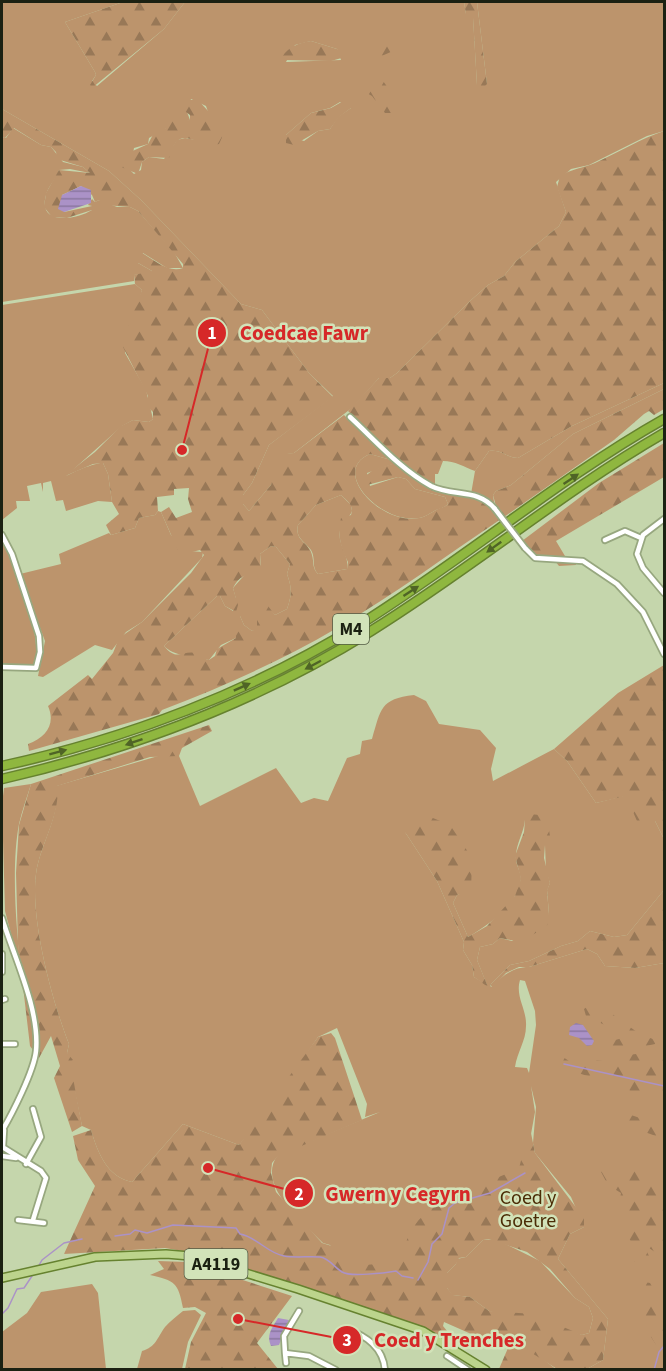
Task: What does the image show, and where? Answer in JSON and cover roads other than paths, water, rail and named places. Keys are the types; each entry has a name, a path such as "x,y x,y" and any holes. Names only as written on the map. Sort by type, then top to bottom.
{"highway":[{"name":"M4","path":"2,766 72,749 156,722 252,682 313,652 420,585 575,475 664,419"},
{"name":"M4","path":"2,779 79,760 177,727 301,671 402,611 570,493 664,433"}],"main road":[{"name":"A4119","path":"2,1278 11,1274 103,1256 166,1254 190,1256 298,1288 423,1331 486,1370"},
{"name":"A4119","path":"2,1272 11,1274"}],"street":[{"path":"350,417 375,442 431,485 480,496 495,508 535,558 568,559 587,563 626,591 647,619 664,654"},
{"path":"664,519 641,538 637,550 639,562 664,593"},
{"path":"604,540 625,531 641,538"},
{"path":"2,536 12,554 36,626 40,646 36,668 2,667"},
{"path":"2,918 35,1021 36,1052 27,1081 3,1129 2,1157 18,1158"},
{"path":"2,954 2,972"},
{"path":"2,1044 15,1044"},
{"path":"26,1164 41,1137 33,1109"},
{"path":"3,1146 26,1164 41,1171 46,1178 33,1220"},
{"path":"18,1220 44,1222"},
{"path":"286,1363 284,1336 299,1311"},
{"path":"288,1314 295,1318"},
{"path":"347,1329 355,1335 370,1340 377,1349 385,1370"},
{"path":"285,1353 309,1356 336,1370"},
{"path":"447,1356 468,1370"}],"waterway":[{"path":"564,1064 664,1086"},
{"path":"418,1280 428,1262 432,1244 442,1234 449,1208 455,1203 490,1193 525,1173"},
{"path":"115,1236 130,1234 135,1230 147,1233 173,1225 236,1228 240,1234 252,1238 267,1249 288,1257 323,1258 346,1273 368,1274 396,1271 402,1276 413,1278"},
{"path":"38,1267 42,1260 64,1243 82,1239"},
{"path":"2,1314 8,1308 17,1289 24,1288 34,1273"},
{"path":"654,1370 659,1352 664,1346"}],"place":[{"name":"Coedcae Fawr","path":"182,450"},
{"name":"Gwern y Cegyrn","path":"208,1168"},
{"name":"Coed y Trenches","path":"238,1319"}],"park label":[{"name":"Coed y Goetre","path":"528,1210"}]}
